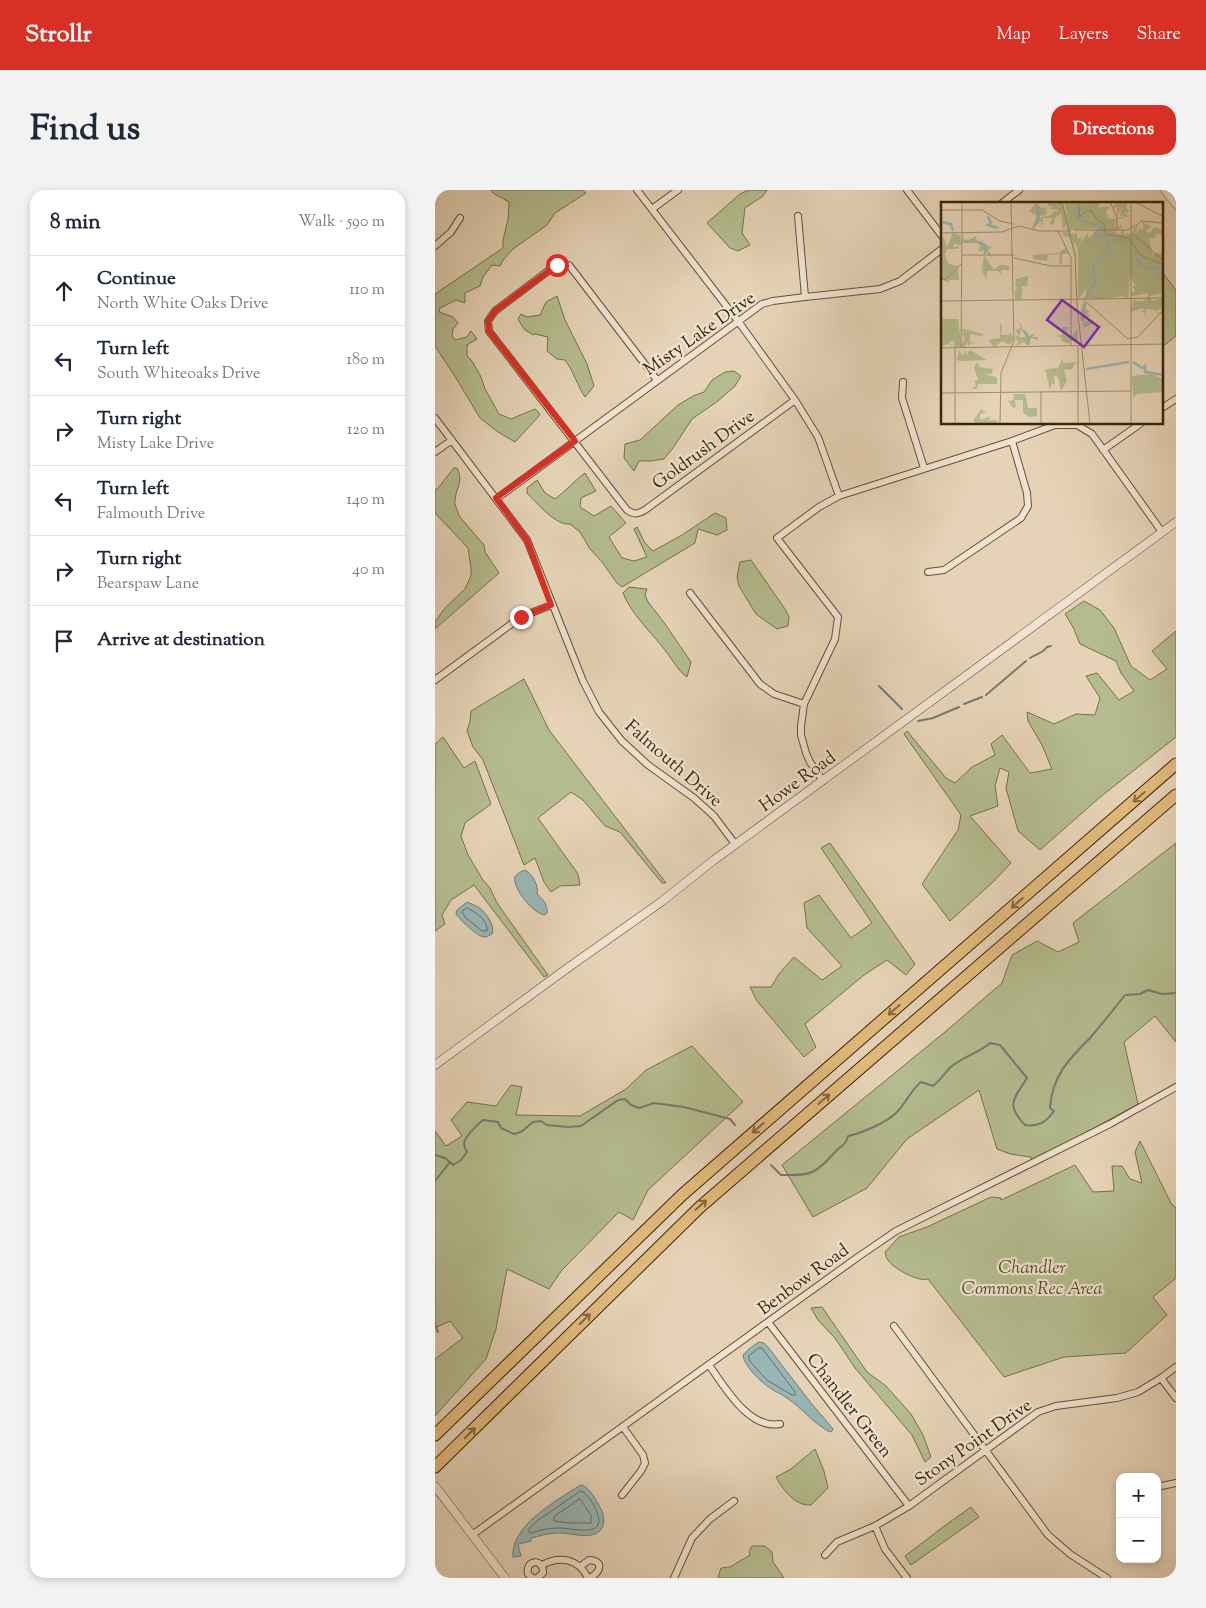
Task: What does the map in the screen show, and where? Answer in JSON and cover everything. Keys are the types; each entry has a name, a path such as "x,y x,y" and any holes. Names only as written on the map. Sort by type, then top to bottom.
{"highway":[{"path":"435,1435 682,1195 1176,764"},
{"path":"435,1468 700,1207 1176,795"}],"street":[{"path":"637,190 738,321 795,400 819,437 839,496"},
{"path":"653,210 678,190"},
{"path":"907,190 941,235"},
{"path":"1004,202 1019,190"},
{"path":"1165,190 1176,204"},
{"path":"798,216 805,296"},
{"path":"435,246 451,232 460,218"},
{"name":"Misty Lake Drive","path":"496,498 762,304 805,296 880,289 900,281 941,250"},
{"path":"575,441 489,331 488,321 495,311 548,271 557,265 569,265 657,380"},
{"path":"903,382 901,398 923,468"},
{"path":"1163,407 1176,398"},
{"name":"Goldrush Drive","path":"575,441 627,510 636,514 645,510 795,400"},
{"name":"Falmouth Drive","path":"435,418 527,540 551,605 583,681 599,712 622,741 648,765 694,798 714,816 735,844"},
{"path":"823,781 810,762 803,744 801,726 803,704 835,639 838,617 777,538 819,507 839,496 1055,425 1077,425 1092,434 1162,532"},
{"path":"1103,450 1139,425"},
{"path":"435,452 452,440"},
{"path":"928,572 944,570 1021,518 1028,506 1027,493 1012,440"},
{"name":"Howe Road","path":"435,1066 661,902 735,844 1176,522"},
{"path":"690,594 760,684 774,694 803,704"},
{"path":"435,680 521,617 551,605"},
{"name":"Benbow Road","path":"472,1535 896,1231 1110,1124 1176,1087"},
{"name":"Chandler Green","path":"768,1322 909,1506"},
{"path":"894,1326 1048,1534 1070,1554 1106,1578"},
{"path":"709,1365 743,1409 769,1424 780,1424"},
{"name":"Stony Point Drive","path":"825,1555 837,1542 875,1526 909,1506 1038,1412 1057,1406 1117,1398 1138,1392 1176,1367"},
{"path":"1161,1378 1176,1398"},
{"path":"622,1495 644,1467 645,1463 643,1455 623,1427"},
{"path":"1161,1486 1176,1484"},
{"path":"437,1489 505,1578"},
{"path":"674,1578 692,1538 710,1519 734,1501"},
{"path":"875,1526 885,1549 907,1578"},
{"path":"542,1566 550,1560 572,1562 581,1566 589,1578 599,1571 598,1563 594,1560 589,1560 581,1566"},
{"path":"533,1578 528,1574 528,1566 535,1562 542,1566"},
{"path":"537,1578 543,1573 542,1566"}],"green space":[{"path":"491,190 582,190 586,193 555,213 547,225 513,249 500,266 492,265 483,277 480,286 465,293 465,303 456,300 440,308 439,312 453,317 458,323 453,329 452,336 455,340 467,337 471,331 477,339 467,345 467,356 481,377 485,389 499,414 511,419 535,409 540,414 515,442 480,418 435,346 435,294 503,248 509,202"},
{"path":"749,190 767,190 763,196 745,208 742,233 750,245 738,251 730,248 707,223 740,194"},
{"path":"1163,273 1176,290 1176,336 1163,346"},
{"path":"557,296 565,320 587,364 594,386 585,397 565,360 557,359 547,351 548,337 533,335 524,329 518,319 521,314 527,317 540,315 546,302"},
{"path":"734,371 741,376 735,386 718,401 692,419 664,459 639,461 634,471 624,458 625,444 640,440 678,405 704,392 712,380 725,372"},
{"path":"454,468 457,468 460,477 455,502 459,516 484,545 485,552 499,573 435,629 435,622 445,608 465,589 471,576 468,548 435,513 435,490"},
{"path":"585,473 596,491 581,498 580,507 594,516 611,506 626,523 609,537 622,558 634,561 647,557 634,529 637,527 645,543 653,551 682,535 715,513 726,518 727,530 717,535 698,529 695,543 622,587 590,549 580,532 570,524 565,524 553,518 527,493 527,488 537,480 545,493 555,499"},
{"path":"751,560 785,609 789,617 788,626 777,629 756,614 739,586 737,577 740,562"},
{"path":"629,587 647,589 645,595 648,602 691,662 687,677 631,608 623,593"},
{"path":"1084,601 1100,610 1114,628 1131,666 1150,680 1167,669 1152,651 1176,631 1176,737 1099,798 1040,850 1018,831 1006,788 1009,772 1000,768 995,786 998,806 970,816 1011,863 950,921 922,884 958,830 961,815 904,734 907,731 946,778 955,783 972,767 995,755 991,744 1002,735 1030,773 1052,769 1042,745 1028,721 1027,712 1054,724 1076,714 1095,715 1100,698 1086,676 1097,673 1119,700 1134,691 1121,673 1116,661 1080,644 1065,614"},
{"path":"524,679 549,730 666,883 662,883 620,832 605,826 583,800 571,792 538,818 578,874 580,885 560,886 551,892 544,882 535,858 524,865 483,760 473,747 467,731 471,711"},
{"path":"443,737 464,768 475,761 491,804 465,823 461,836 468,855 490,888 497,903 548,975 544,977 474,885 451,900 442,915 445,924 435,931 435,744"},
{"path":"830,843 915,964 906,975 887,960 864,975 805,1024 816,1047 804,1057 757,1001 750,987 771,987 779,974 794,957 822,980 842,966 807,928 804,903 819,895 851,938 872,923 821,848"},
{"path":"1176,843 1176,1042 1155,1016 1124,1042 1138,1104 1031,1162 1031,1157 1010,1154 997,1149 979,1090 907,1139 867,1188 813,1217 782,1165 1002,983 1012,955 1037,941 1058,952 1079,942 1073,923"},
{"path":"692,1046 743,1102 648,1190 633,1220 619,1212 562,1270 549,1289 507,1269 496,1329 486,1359 435,1416 435,1359 463,1338 450,1321 435,1328 435,1131 446,1146 462,1136 451,1120 467,1102 496,1106 511,1085 522,1087 516,1115 580,1116 626,1089 646,1070"},
{"name":"Chandler Commons Rec Area","path":"1140,1141 1171,1203 1176,1208 1176,1278 1153,1297 1167,1315 1126,1353 1064,1357 1004,1377 928,1279 918,1279 907,1274 891,1264 887,1258 885,1252 899,1237 927,1227 991,1197 1001,1198 1001,1200 1075,1165 1093,1192 1114,1191 1112,1166 1122,1166 1130,1179 1142,1183 1135,1152"},
{"path":"822,1307 867,1372 886,1386 911,1414 923,1435 931,1457 925,1462 912,1435 855,1368 835,1338 818,1320 811,1308"},
{"path":"815,1449 824,1471 828,1488 811,1505 805,1505 790,1496 776,1477 791,1469"},
{"path":"971,1507 979,1517 911,1565 905,1556"},
{"path":"752,1546 765,1546 772,1552 773,1562 784,1578 718,1578 721,1568 730,1567 750,1555 749,1552"}],"water":[{"path":"525,870 534,880 537,894 546,905 547,913 544,915 529,905 517,887 515,877"},
{"path":"467,902 478,907 487,915 493,930 492,934 485,937 481,936 458,917 456,914 457,910"},
{"path":"759,1342 764,1343 768,1347 833,1429 832,1431 824,1429 792,1402 766,1385 750,1369 743,1355"},
{"path":"582,1485 591,1492 601,1509 604,1518 602,1528 593,1535 554,1533 531,1538 531,1541 518,1544 521,1556 513,1557 514,1546 519,1535 536,1515"}],"waterway":[{"path":"1030,658 1051,646"},
{"path":"986,695 1026,661"},
{"path":"879,686 902,709"},
{"path":"964,704 982,697"},
{"path":"918,721 933,718 959,707"},
{"path":"771,1165 781,1175 800,1175 818,1169 846,1142 848,1136 874,1127 892,1116 921,1082 933,1086 952,1066 990,1043 1000,1045 1027,1078 1015,1097 1013,1106 1015,1112 1025,1125 1042,1123 1054,1111 1050,1108 1051,1097 1063,1069 1125,995 1140,994 1148,990 1162,994 1176,993"},
{"path":"435,1155 445,1158 453,1165 461,1160 467,1152 464,1144 466,1138 483,1120 498,1122 501,1128 514,1134 521,1132 533,1122 541,1121 547,1125 581,1126 618,1100 625,1099 631,1105 639,1108 654,1103 684,1107 730,1119 735,1125"},
{"path":"435,1181 450,1162"},
{"path":"435,1325 438,1332"}],"route":[{"path":"521,617 551,605 527,540 496,498 575,441 489,331 488,321 495,311 557,265"}]}
